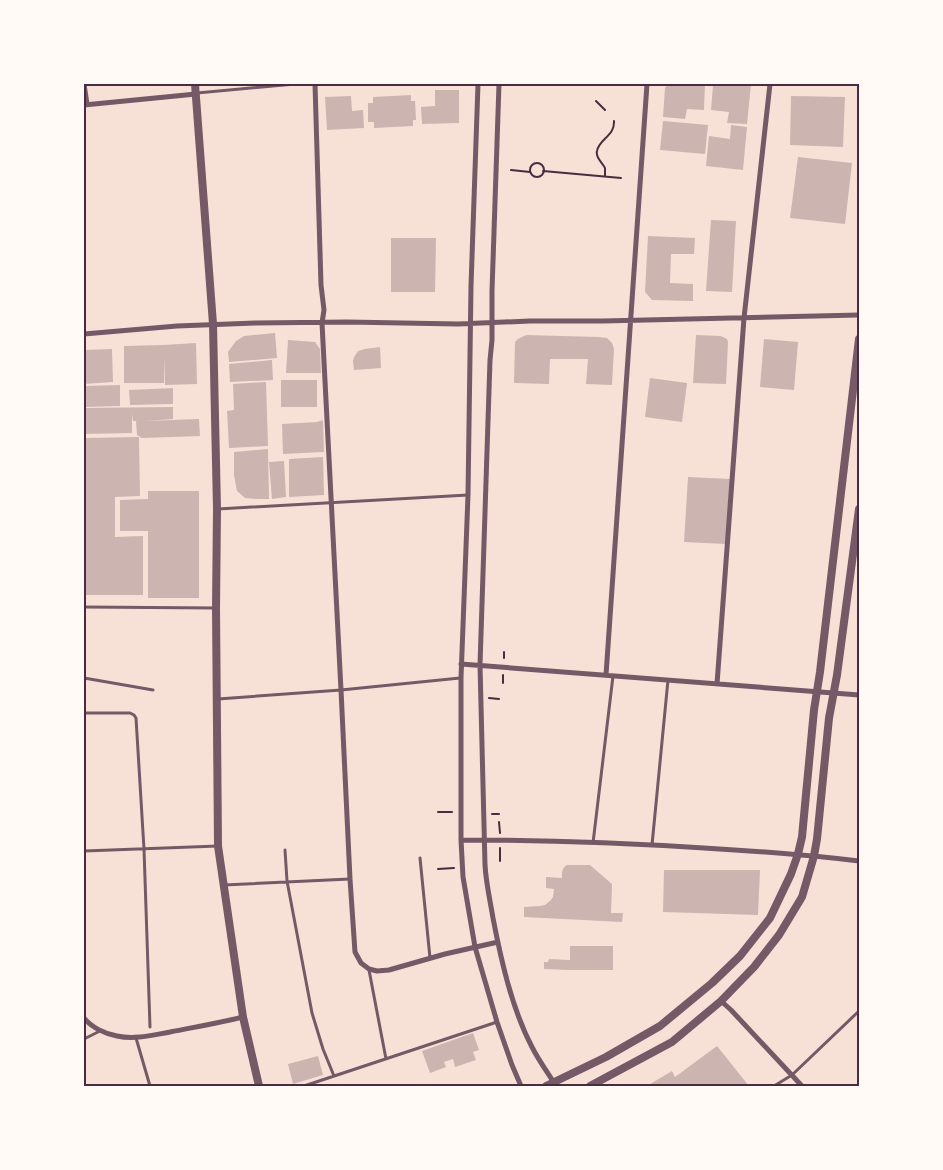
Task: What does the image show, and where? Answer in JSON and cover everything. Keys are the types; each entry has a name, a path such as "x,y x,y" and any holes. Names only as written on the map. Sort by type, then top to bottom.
{"street":[{"path":"195,84 213,324 217,509 218,846 243,1017 259,1086"},
{"path":"315,84 321,285 324,310 322,323 355,952 361,963 369,969 377,971 389,970 498,942"},
{"path":"478,84 470,324 468,494 461,664 461,840 463,877 475,947 497,1022 521,1086"},
{"path":"498,84 480,665 484,840 486,874 503,965 520,1020 531,1046 555,1084"},
{"path":"606,675 647,84"},
{"path":"717,684 744,318 770,84"},
{"path":"86,105 196,94"},
{"path":"84,334 213,324 470,324 530,320 630,320 859,315"},
{"path":"546,1086 555,1084 660,1026 712,983 740,956 770,918 791,874 798,854 803,828 817,692 859,339"},
{"path":"590,1086 672,1042 721,1001 754,967 779,935 802,897 817,839 829,718 858,536 859,509"},
{"path":"461,664 859,695"},
{"path":"461,840 652,845 798,854 859,861"},
{"path":"721,1001 732,1010 802,1086"},
{"path":"84,1018 101,1031 117,1036 136,1038 216,1024 243,1017"}],"lane":[{"path":"85,84 86,105"},
{"path":"196,94 295,84"},
{"path":"217,509 468,494"},
{"path":"84,607 216,608"},
{"path":"592,843 613,676"},
{"path":"84,678 153,690"},
{"path":"218,699 341,690 461,678"},
{"path":"652,845 668,680"},
{"path":"84,713 130,713 136,718 144,849 150,1027"},
{"path":"84,851 218,846"},
{"path":"285,850 287,882 312,1013 334,1076"},
{"path":"420,858 430,958"},
{"path":"223,885 350,879"},
{"path":"369,969 386,1059"},
{"path":"774,1086 792,1075 859,1011"},
{"path":"304,1086 497,1022"},
{"path":"84,1039 101,1031"},
{"path":"136,1038 150,1086"}],"path":[{"path":"596,101 605,110"},
{"path":"605,176 605,168 597,157 596,151 615,126 614,121"},
{"path":"530,172 531,167 536,164 541,165 543,172"},
{"path":"511,170 530,172 538,177 543,172"},
{"path":"543,172 621,178"}],"building":[{"path":"668,84 705,84 704,110 687,109 685,119 663,117 665,88"},
{"path":"735,84 751,84 747,124 727,123 729,112 711,110 713,85 735,86"},
{"path":"435,90 459,90 459,123 422,124 421,107 435,106"},
{"path":"411,95 411,101 415,101 416,120 413,120 413,126 374,128 374,122 368,122 368,103 373,103 373,97"},
{"path":"351,96 352,111 363,110 364,128 327,130 325,97"},
{"path":"791,96 845,97 843,147 790,145"},
{"path":"663,121 708,125 705,154 660,150"},
{"path":"731,125 747,127 743,170 706,166 709,136 730,139"},
{"path":"798,157 852,163 845,224 790,218"},
{"path":"711,220 736,221 732,292 706,291"},
{"path":"648,236 695,238 694,254 671,254 670,283 693,284 693,301 652,300 645,292"},
{"path":"391,238 436,238 435,292 391,292"},
{"path":"275,333 277,358 229,362 228,352 236,341 244,336"},
{"path":"526,335 607,338 612,343 614,349 612,385 586,384 588,359 550,359 549,384 514,383 515,342"},
{"path":"696,335 721,336 727,339 726,384 693,383"},
{"path":"764,339 798,342 794,390 760,387"},
{"path":"288,340 315,342 320,349 321,373 286,373"},
{"path":"196,343 197,384 165,385 164,356 164,383 124,383 124,346"},
{"path":"380,347 381,368 354,370 353,361 358,351"},
{"path":"112,349 113,382 84,384 84,350"},
{"path":"272,360 273,380 230,382 229,364"},
{"path":"650,378 687,383 682,422 645,417"},
{"path":"281,380 317,380 317,407 281,407"},
{"path":"266,382 268,446 229,448 227,411 234,410 233,384"},
{"path":"120,385 120,406 84,407 84,386"},
{"path":"173,388 173,404 130,405 129,390"},
{"path":"173,407 173,419 145,421 199,419 200,436 142,438 137,435 136,421 133,421 132,414 132,433 84,434 84,408"},
{"path":"323,420 324,452 283,454 282,424"},
{"path":"139,437 140,496 115,497 115,537 143,536 143,595 84,595 84,438"},
{"path":"268,449 269,499 245,498 237,491 234,475 234,452"},
{"path":"323,457 324,495 289,497 289,459"},
{"path":"284,461 286,497 272,499 269,462"},
{"path":"688,477 730,479 726,544 684,542"},
{"path":"148,491 199,491 199,598 148,598 148,531 120,531 120,500 148,499"},
{"path":"567,865 590,865 612,884 611,913 623,913 622,922 524,917 524,907 545,905 551,900 554,889 546,888 546,877 562,878 562,872"},
{"path":"664,870 760,870 758,915 663,912"},
{"path":"570,946 613,946 613,970 544,969 544,962 548,962 549,959 570,960"},
{"path":"473,1033 479,1050 473,1052 476,1060 455,1067 453,1059 444,1062 446,1067 430,1073 422,1051"},
{"path":"717,1046 749,1086 647,1086 672,1071 675,1077"},
{"path":"318,1056 323,1075 293,1084 288,1064"}]}
